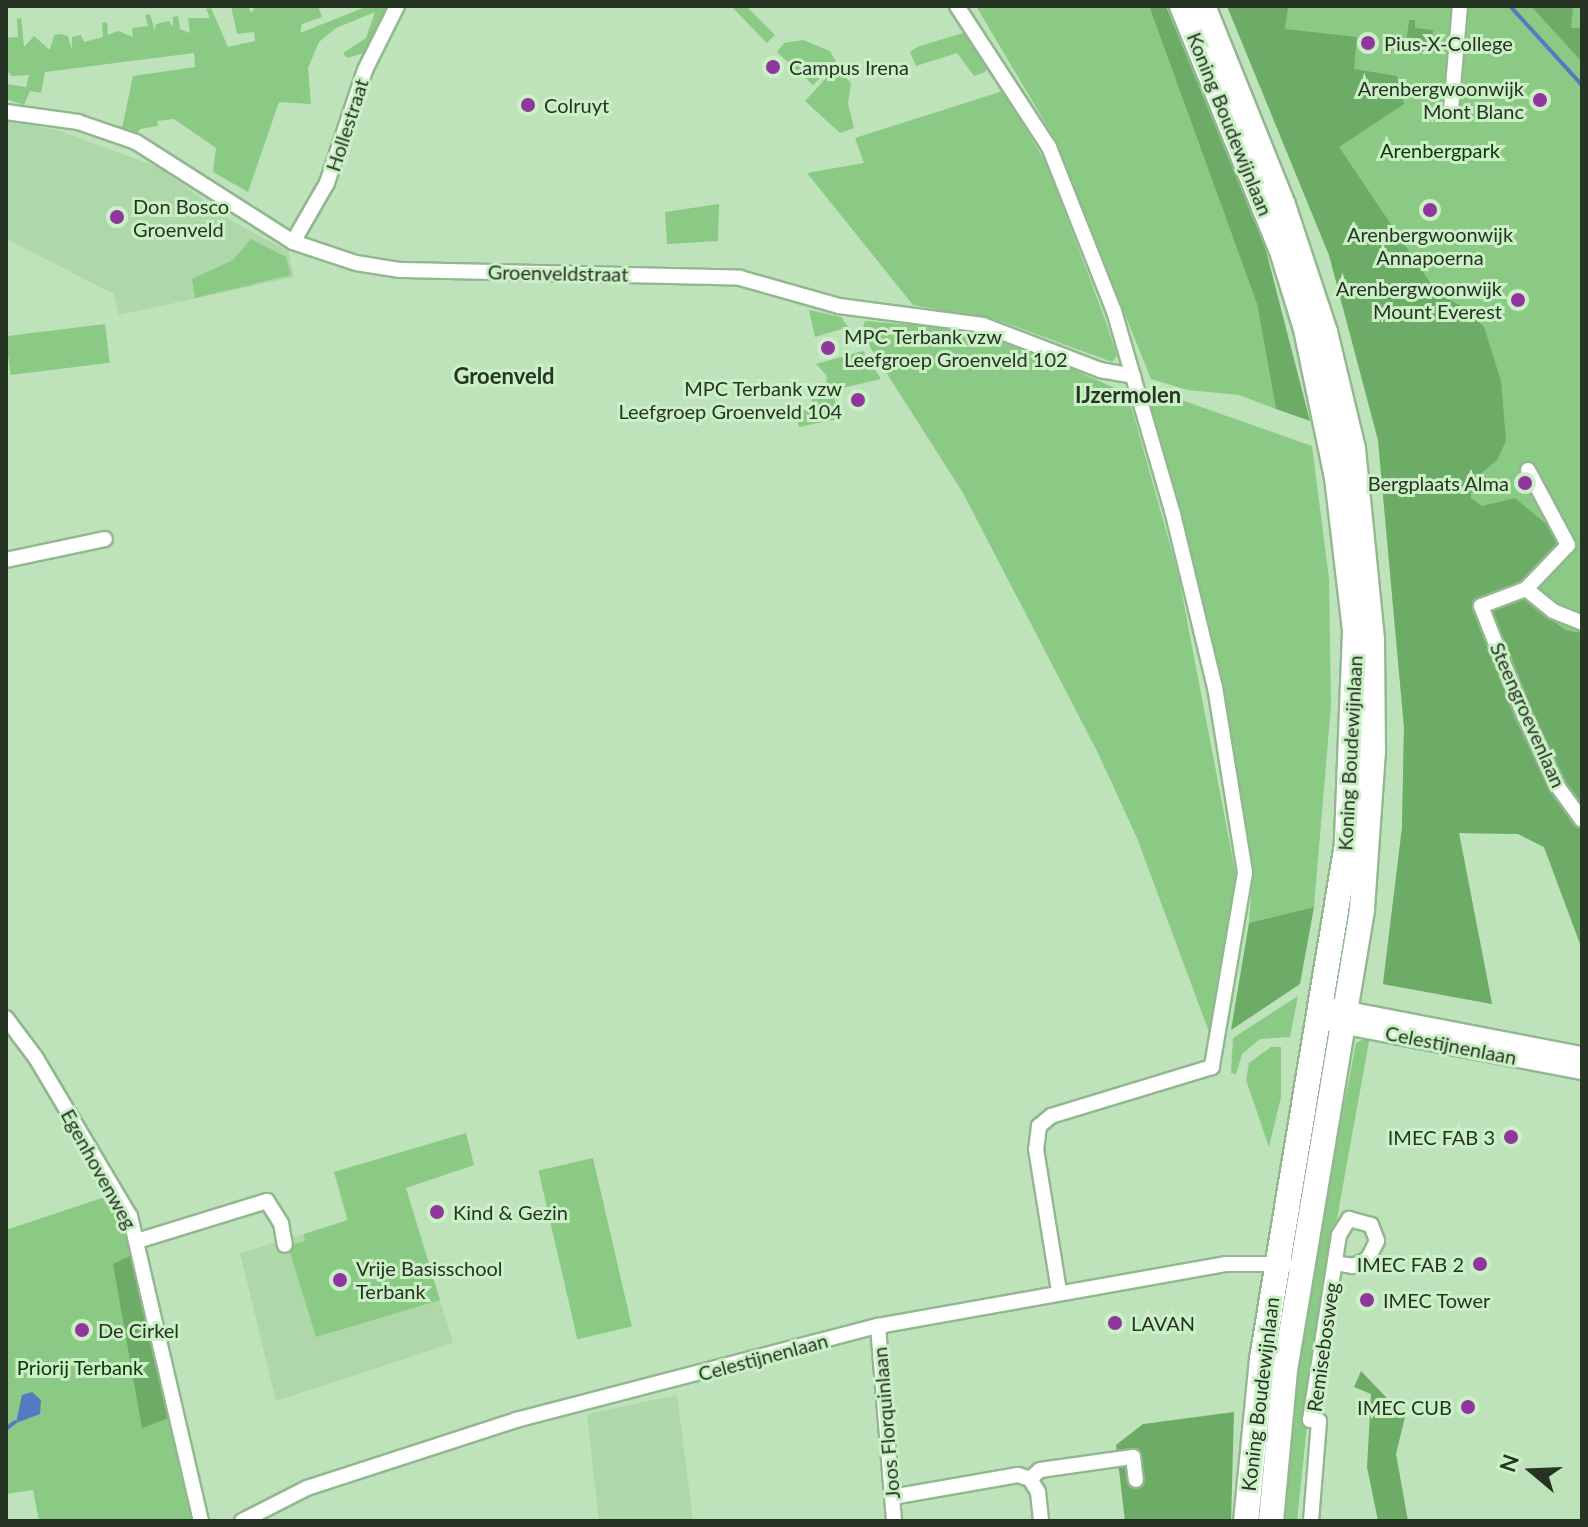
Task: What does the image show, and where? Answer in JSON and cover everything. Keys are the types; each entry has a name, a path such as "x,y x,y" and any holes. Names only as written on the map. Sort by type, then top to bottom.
{"highway":[{"name":"Koning Boudewijnlaan","path":"1182,6 1286,261 1323,399 1351,568 1355,739 1333,1015"},
{"name":"Koning Boudewijnlaan","path":"1203,6 1283,205 1325,332 1353,449 1368,573 1373,738 1368,849 1333,1015 1289,1264 1253,1427 1246,1521"},
{"name":"Koning Boudewijnlaan","path":"1271,1521 1289,1264"}],"street":[{"name":"Hollestraat","path":"293,242 327,183 365,70 397,6"},
{"path":"957,6 1049,147 1104,285 1133,376 1215,687 1245,873 1217,1058 1205,1073 1051,1116 1039,1126 1036,1149 1059,1291"},
{"path":"1451,109 1460,6"},
{"name":"Groenveldstraat","path":"6,112 78,122 136,142 293,242 331,257 400,270 740,278 839,306 983,325 1100,370 1133,376"},
{"path":"1528,470 1568,545 1526,589 1553,611 1582,623"},
{"path":"6,560 105,539"},
{"name":"Steengroevenlaan","path":"1526,589 1481,606 1538,744 1582,820"},
{"name":"Celestijnenlaan","path":"1333,1015 1582,1056"},
{"name":"Celestijnenlaan","path":"1333,1015 1582,1070"},
{"name":"Egenhovenweg","path":"6,1018 36,1058 118,1195 137,1241 201,1521"},
{"path":"137,1241 267,1201 281,1223 285,1245"},
{"name":"Remisebosweg","path":"1311,1521 1319,1421 1310,1420 1335,1263"},
{"name":"Celestijnenlaan","path":"242,1521 307,1488 516,1420 878,1326 1059,1291 1227,1264 1289,1264"},
{"name":"Joos Florquinlaan","path":"878,1326 894,1521"},
{"path":"1030,1479 1040,1470 1138,1456 1136,1480"},
{"path":"892,1497 1018,1475 1030,1479 1038,1492 1041,1521"}],"shaded area":[{"path":"1149,6 1166,6 1265,247 1310,421 1276,409 1257,304"},
{"path":"1227,6 1288,6 1285,29 1357,37 1354,69 1397,76 1404,104 1339,147 1437,293 1465,308 1484,327 1501,381 1506,441 1497,460 1471,482 1471,498 1482,506 1515,498 1558,534 1560,544 1552,558 1518,586 1523,598 1565,630 1582,633 1582,949 1544,847 1518,834 1459,833 1492,1004 1383,984 1402,828 1404,727 1378,440 1329,255"},
{"path":"1531,6 1573,6 1571,28 1582,28 1582,62"},
{"path":"1409,20 1415,20 1415,28 1433,30 1431,45 1417,44 1416,53 1405,51"},
{"name":"Don Bosco Groenveld","path":"6,120 60,131 158,167 232,221 288,251 294,277 119,315 114,294 6,239"},
{"path":"1314,907 1300,984 1231,1030 1249,923"},
{"name":"Vrije Basisschool Terbank","path":"395,1154 453,1343 276,1401 240,1253 347,1221 334,1172"},
{"path":"130,1256 168,1418 142,1428 113,1264"},
{"path":"1361,1371 1405,1417 1396,1454 1408,1521 1378,1521 1367,1467 1371,1394 1354,1387"},
{"path":"677,1395 693,1521 599,1521 587,1414"},
{"path":"1234,1412 1231,1521 1125,1521 1116,1445 1143,1424"}],"green space":[{"path":"231,6 248,6 251,13 256,6 318,6 322,17 302,24 300,33 368,6 389,7 364,53 347,58 343,53 366,38 375,12 336,28 319,42 308,68 311,104 279,102 248,192 213,172 216,148 174,119 157,121 158,126 140,129 137,135 122,128 133,76 195,67 194,53 45,72 41,93 30,91 24,105 6,99 7,84 26,87 29,75 12,76 6,70 6,38 18,37 17,19 21,18 24,47 34,36 50,50 54,35 60,34 68,36 72,50 72,37 81,35 84,42 103,37 102,23 107,22 108,35 118,31 133,37 132,28 148,26 145,15 150,14 155,31 156,24 169,21 173,27 173,17 178,16 180,29 190,33 188,18 210,18 206,9 211,8 228,47 255,41 254,32 237,34"},
{"path":"731,6 746,6 775,35 767,43"},
{"path":"976,6 1149,6 1257,304 1276,409 1239,395 1188,390 1151,379 1053,136"},
{"name":"Arenbergpark","path":"1227,6 1582,6 1582,949 1544,847 1518,834 1459,833 1492,1004 1383,984 1402,828 1404,727 1378,440 1329,255"},
{"path":"966,32 988,67 985,72 974,76 957,53 916,66 910,52 917,47"},
{"path":"803,40 830,51 836,62 813,85 777,52 784,43"},
{"path":"836,67 851,83 848,104 854,128 840,133 805,101"},
{"path":"1003,91 1046,163 1105,319 1117,356 1112,362 1003,322 913,305 807,173 864,163 855,138"},
{"path":"719,204 718,241 667,244 665,212"},
{"path":"251,239 286,257 291,275 195,298 192,279 233,260"},
{"path":"809,310 841,317 848,327 815,337"},
{"path":"865,321 960,329 1010,342 1117,389 1130,402 1178,573 1236,876 1212,1040 1137,838 1098,753 963,493 861,333"},
{"path":"105,324 110,363 10,375 6,336"},
{"path":"863,351 881,379 825,392 827,376 816,364"},
{"path":"1156,391 1312,446 1329,579 1331,705 1314,907 1249,923 1253,867 1217,660 1184,522 1147,399"},
{"path":"834,395 838,419 799,427 796,412 813,408 812,399"},
{"path":"1298,996 1290,1037 1260,1039 1242,1054 1236,1074 1231,1073 1233,1038"},
{"path":"1370,1036 1317,1329 1297,1521 1284,1521 1293,1400 1313,1268 1356,1043"},
{"path":"1271,1047 1281,1047 1281,1097 1269,1147 1246,1080 1249,1063"},
{"path":"466,1133 474,1165 406,1188 440,1300 316,1337 288,1246 305,1241 304,1234 348,1220 334,1172"},
{"path":"593,1158 632,1327 577,1339 538,1171"},
{"name":"Priorij Terbank","path":"108,1196 123,1224 192,1521 39,1521 33,1490 6,1494 6,1230"}],"water":[{"path":"32,1392 41,1400 40,1414 16,1423 22,1395"}],"waterway":[{"path":"1510,6 1582,85"},
{"path":"6,1429 15,1422"}],"place":[{"name":"Pius-X-College","path":"1368,43"},
{"name":"Campus Irena","path":"773,67"},
{"name":"Arenbergwoonwijk Mont Blanc","path":"1540,100"},
{"name":"Colruyt","path":"528,105"},
{"name":"Arenbergwoonwijk Annapoerna","path":"1430,210"},
{"name":"Don Bosco Groenveld","path":"117,217"},
{"name":"Arenbergwoonwijk Mount Everest","path":"1518,300"},
{"name":"MPC Terbank vzw Leefgroep Groenveld 102","path":"828,348"},
{"name":"MPC Terbank vzw Leefgroep Groenveld 104","path":"858,400"},
{"name":"Bergplaats Alma","path":"1525,483"},
{"name":"IMEC FAB 3","path":"1511,1137"},
{"name":"Kind & Gezin","path":"437,1212"},
{"name":"IMEC FAB 2","path":"1480,1264"},
{"name":"Vrije Basisschool Terbank","path":"340,1280"},
{"name":"IMEC Tower","path":"1367,1300"},
{"name":"LAVAN","path":"1115,1323"},
{"name":"De Cirkel","path":"82,1330"},
{"name":"IMEC CUB","path":"1468,1407"}],"district":[{"name":"Groenveld","path":"504,376"},
{"name":"IJzermolen","path":"1128,395"}]}
